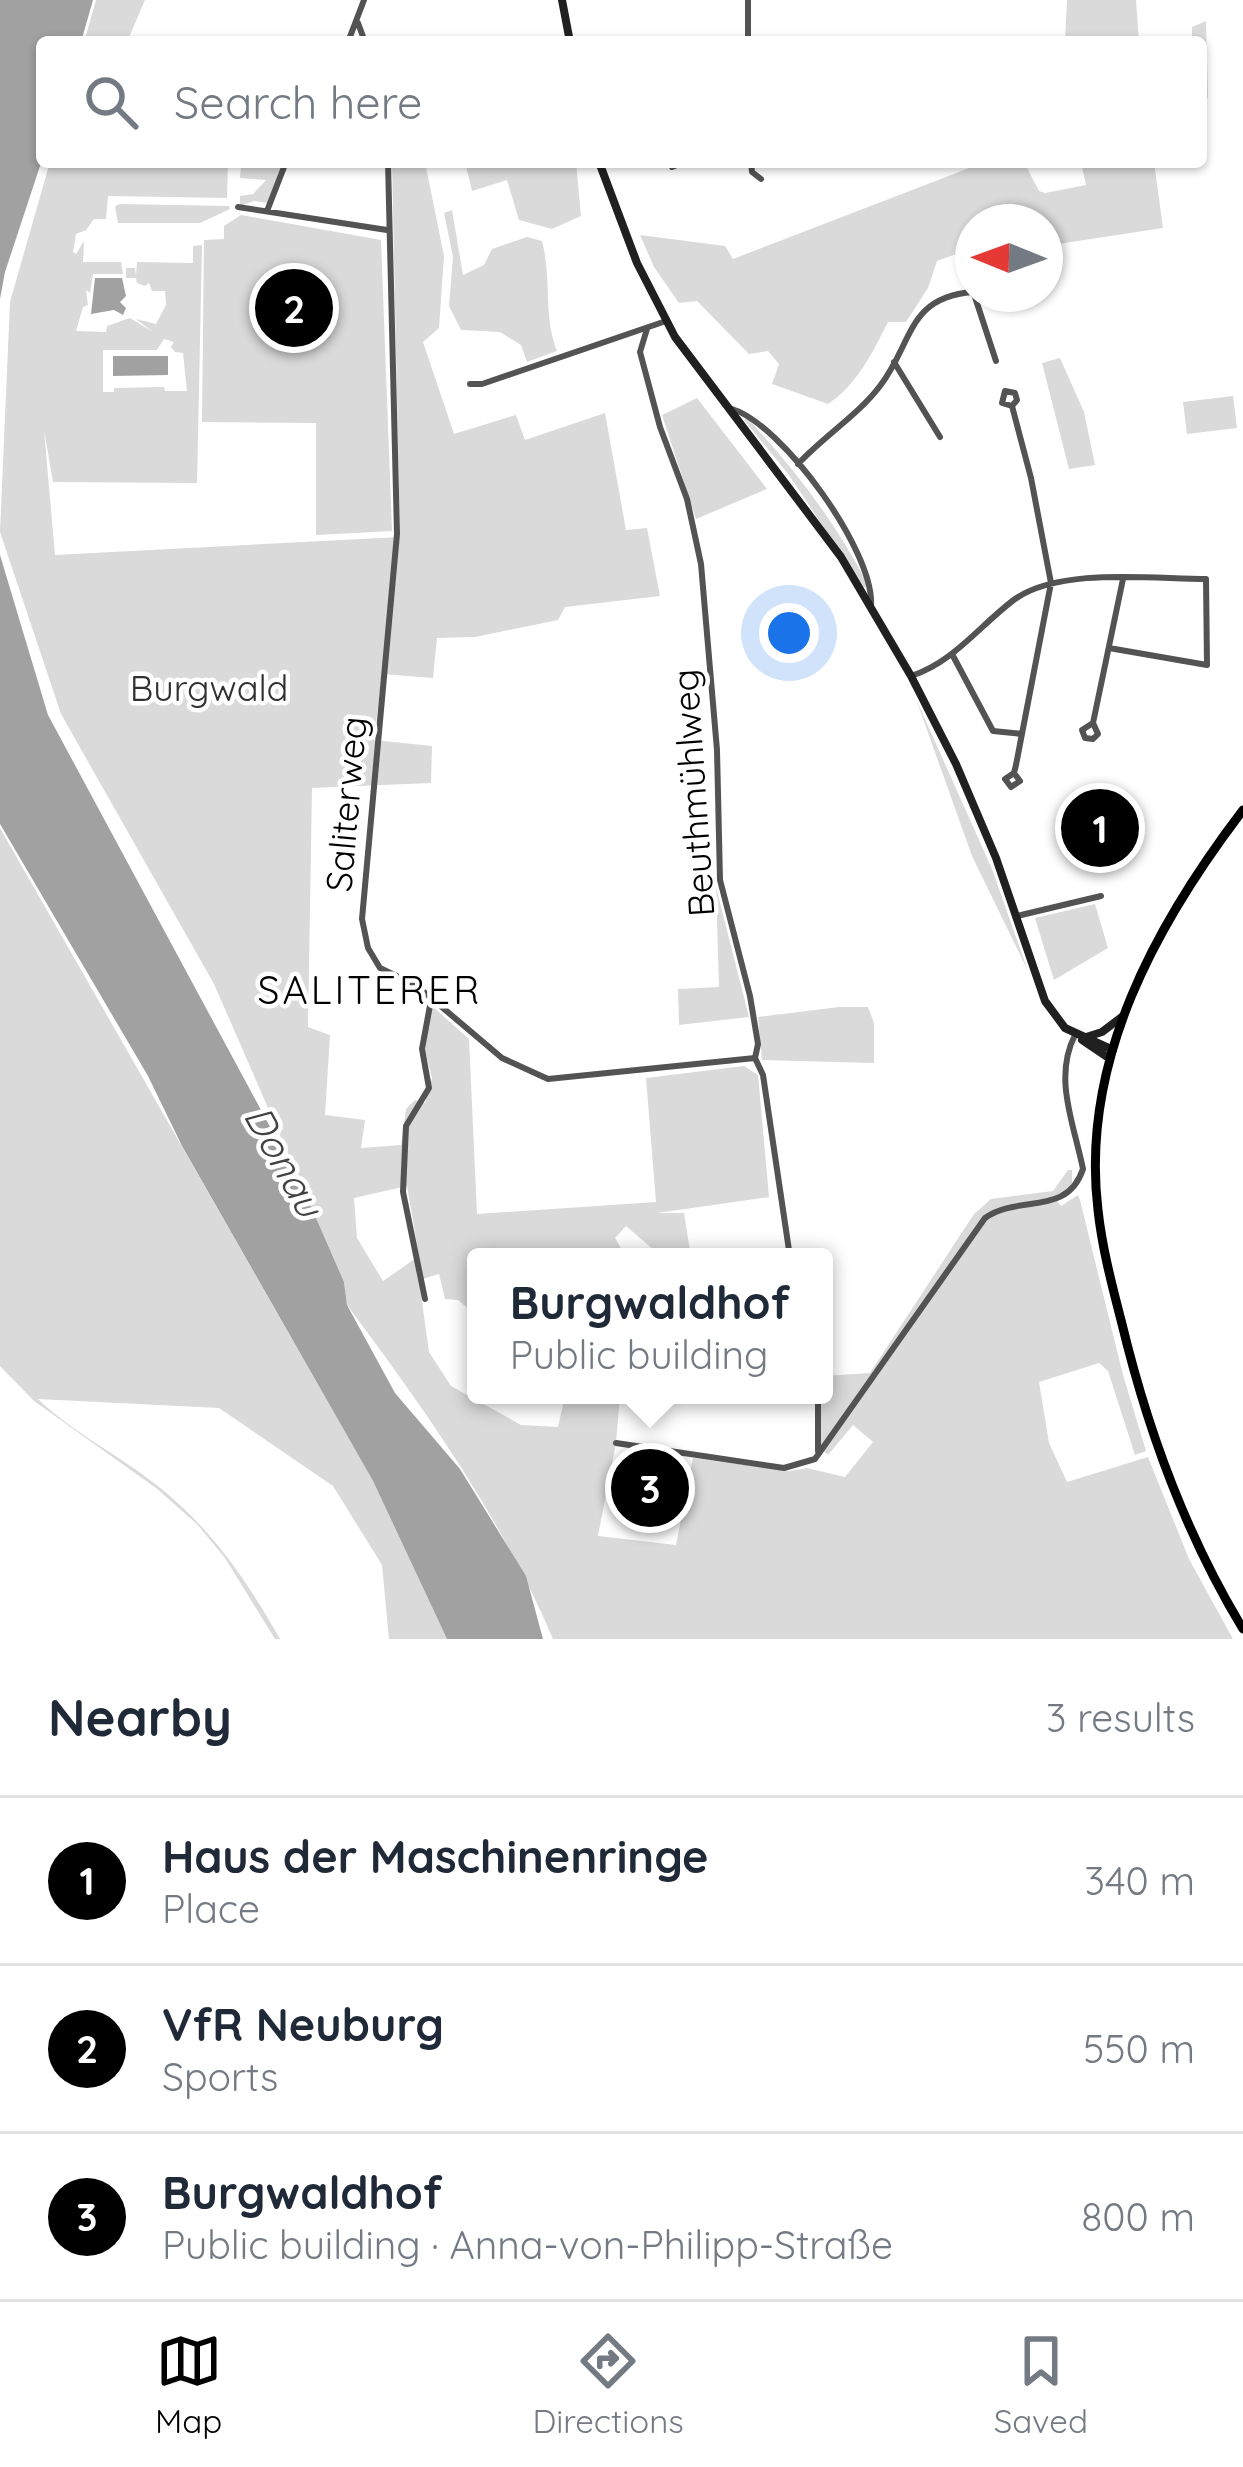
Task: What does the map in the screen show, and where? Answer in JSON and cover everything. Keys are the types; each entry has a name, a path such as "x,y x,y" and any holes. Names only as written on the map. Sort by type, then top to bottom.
{"main road":[{"path":"562,0 569,36"},
{"path":"601,168 626,238 666,321 816,522 911,676 956,764 1017,916 1045,1001 1057,1020 1078,1037 1112,1054"},
{"path":"1243,810 1151,950 1123,1016 1112,1054 1096,1167 1108,1271 1148,1420 1179,1505 1243,1629"},
{"path":"1078,1037 1102,1032 1123,1016"}],"street":[{"path":"351,36 364,0"},
{"path":"748,0 748,36"},
{"path":"358,22 363,36"},
{"path":"267,211 284,168"},
{"name":"Saliterweg","path":"388,168 397,534 362,920 368,948 380,968 417,986 502,1058 548,1079 567,1081 755,1058"},
{"path":"752,168 761,179"},
{"path":"238,207 387,230"},
{"path":"799,464 881,385 911,326 946,294 955,294"},
{"path":"979,312 996,361"},
{"path":"470,384 482,384 666,321"},
{"name":"Beuthmühlweg","path":"647,329 640,352 660,427 687,499 700,564 715,728 720,880 750,996 758,1044 755,1058 763,1075 789,1248"},
{"path":"894,362 940,437"},
{"path":"1012,406 1051,583 1014,773"},
{"path":"731,409 749,414 799,464 852,540 869,576 871,605"},
{"path":"1093,723 1123,579"},
{"path":"911,676 952,654 1016,599 1051,583 1207,579 1207,665 1108,648"},
{"path":"952,654 993,730 1022,734"},
{"path":"1017,916 1101,896"},
{"path":"425,1299 403,1192 406,1126 429,1088 422,1049 431,1000"},
{"path":"616,1443 784,1468 804,1465 818,1455 985,1218 1010,1205 1055,1202 1078,1183 1083,1169 1064,1084 1065,1057 1078,1037"},
{"path":"818,1404 818,1455"}],"green space":[{"path":"96,0 145,0 130,36 86,36"},
{"path":"1067,0 1136,0 1139,36 1065,36"},
{"path":"1206,21 1206,36 1192,36 1192,27"},
{"name":"Burgwald","path":"48,168 228,168 227,198 108,196 106,219 94,219 76,234 73,252 84,241 83,262 121,262 123,274 93,274 90,293 86,290 88,305 83,307 76,331 106,332 107,326 130,318 153,332 136,319 156,324 166,305 165,291 152,291 149,283 145,286 136,278 126,278 126,268 135,268 136,276 137,262 193,263 193,246 202,245 197,483 53,482 44,430 55,555 400,537 392,168 426,168 444,256 439,328 423,342 454,434 516,415 525,440 605,413 626,530 647,528 660,596 565,607 558,620 475,637 437,638 433,678 382,674 374,740 432,746 431,783 312,788 308,1027 330,1035 325,1115 365,1120 361,1148 401,1145 406,1109 415,1100 425,1103 432,1078 425,1051 431,1005 469,1039 477,1214 656,1202 646,1078 744,1066 758,1075 769,1197 657,1213 684,1213 690,1248 652,1248 626,1226 615,1238 621,1248 467,1248 467,1308 458,1300 445,1299 439,1274 419,1280 429,1352 451,1386 467,1395 467,1404 483,1404 521,1425 558,1427 563,1404 619,1404 598,1536 676,1545 693,1458 789,1471 807,1468 845,1477 873,1442 853,1425 828,1455 820,1448 820,1404 833,1404 833,1375 870,1373 974,1214 991,1199 1053,1191 1072,1170 1072,1184 1056,1199 1061,1206 1078,1195 1080,1200 1146,1451 1135,1455 1108,1371 1099,1363 1039,1382 1049,1443 1067,1482 1148,1457 1189,1559 1233,1639 553,1639 510,1550 460,1466 347,1305 344,1282 214,984 61,714 0,532 10,302","holes":["164,339 174,342 175,352 183,353 187,391 165,391 164,387 103,392 103,350 157,350","407,1186 419,1256 383,1281 357,1238 354,1198"]},
{"path":"241,168 282,168 267,203 240,206 240,196 253,194 266,180 240,178"},
{"path":"466,168 577,168 581,216 552,229 519,220 507,180 472,191"},
{"path":"969,168 1027,168 1039,191 1045,193 1086,185 1082,168 1155,168 1163,228 1063,243 1063,204 955,204 955,254 937,261 928,288 906,322 888,322 856,378 828,404 772,384 779,364 768,351 749,354 697,301 679,303 654,267 640,235 725,246 733,259"},
{"path":"115,207 230,209 200,223 118,223"},
{"path":"452,210 463,275 484,265 492,249 527,237 542,241 557,351 527,362 521,345 500,332 461,330 449,306 453,257 444,213"},
{"path":"241,215 381,240 392,531 316,535 316,423 202,422 204,240 224,239 224,226"},
{"path":"1060,358 1084,412 1095,465 1069,469 1042,363"},
{"path":"1233,396 1237,428 1187,434 1183,402"},
{"path":"697,398 767,489 696,519 662,415"},
{"path":"744,420 828,518 868,585 864,588 789,475"},
{"path":"916,699 992,869 1028,971 972,856"},
{"path":"0,828 373,1481 447,1639 389,1639 382,1565 333,1486 219,1408 38,1399 159,1487 196,1520 241,1576 280,1639 275,1639 225,1558 197,1524 156,1488 34,1401 0,1366"},
{"path":"716,887 749,1017 679,1025 678,989 719,987"},
{"path":"1095,904 1108,948 1054,980 1035,918"},
{"path":"868,1007 874,1023 874,1063 762,1060 758,1017"}],"water":[{"path":"0,0 93,0 83,36 36,36 39,168 0,299"},
{"path":"95,278 122,278 123,315 114,310 91,314"},
{"path":"113,356 168,356 168,375 113,376"},
{"name":"Donau","path":"0,555 48,715 303,1188 344,1282 347,1305 395,1393 460,1469 526,1576 543,1639 447,1639 373,1481 182,1146 148,1076 0,824"}],"place":[{"name":"VfR Neuburg","path":"294,308"},
{"name":"Haus der Maschinenringe","path":"1100,828"},
{"name":"Burgwaldhof","path":"650,1488"}],"district":[{"name":"SALITERER","path":"370,990"}]}
